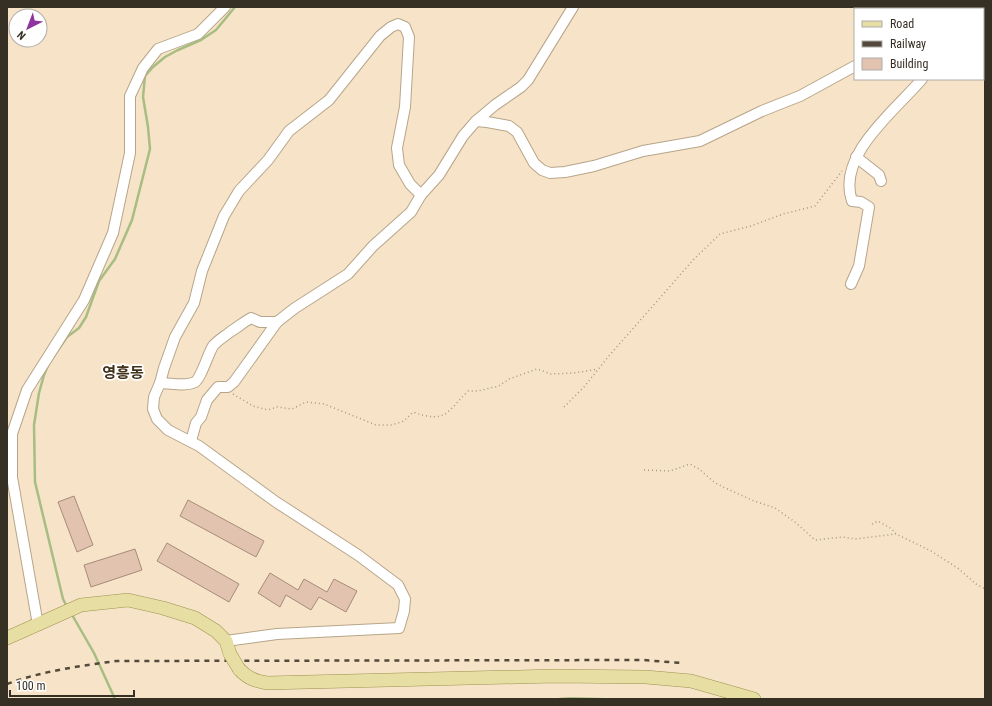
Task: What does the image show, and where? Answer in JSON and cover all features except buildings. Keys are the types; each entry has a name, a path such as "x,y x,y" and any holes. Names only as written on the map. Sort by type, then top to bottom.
{"main road":[{"path":"7,638 81,605 128,600 163,608 195,618 216,631 226,641 230,654 239,669 244,674 256,681 267,683 555,676 646,677 690,681 754,699"}],"street":[{"path":"38,625 10,476 12,434 27,390 84,300 113,233 130,153 130,96 143,68 158,49 198,34 225,7"},
{"path":"191,441 196,423 201,417 207,400 218,387 228,387 234,382 277,322 295,308 348,274 372,246 411,212 421,195 439,175 463,136 476,121 528,80 573,7"},
{"path":"226,641 277,634 399,628 404,611 405,599 398,585 390,578 375,569 358,555 276,502 191,441 168,430 157,419 153,409 154,397 175,337 194,303 202,271 224,216 239,191 268,160 289,131 329,100 380,36 391,27 398,24 405,27 409,38 405,108 397,148 399,165 410,184 421,195"},
{"path":"476,121 509,126 516,132 534,163 542,170 550,173 565,172 594,166 643,151 700,141 762,111 800,96 854,67"},
{"path":"851,284 859,266 869,207 861,202 852,201 849,193 850,174 856,157 878,126 908,96 921,80"},
{"path":"856,157 879,175 881,181"},
{"path":"160,383 186,384 195,382 200,376 201,370 213,347 220,339 230,333 239,324 251,318 260,322 277,322"}],"path":[{"path":"564,407 584,387 694,259 720,234 751,226 783,214 815,206 845,168 856,157"},
{"path":"218,387 253,406 268,410 277,407 292,409 306,402 324,404 376,425 392,425 404,421 413,412 426,417 448,413 468,391 478,391 499,386 510,379 537,369 551,374 574,373 598,369"},
{"path":"644,470 670,471 690,464 723,487 774,508 795,522 815,540 843,536 855,539 896,534"},
{"path":"872,524 878,521 892,529 896,534 931,551 959,569 976,584 985,589"}],"shaded area":[{"path":"570,697 640,699 544,699"}],"waterway":[{"path":"67,607 63,599 35,482 34,425 39,393 44,375 49,363 67,337 79,328 86,317 99,281 115,259 132,220 150,149 143,97 145,76 165,57 201,40 216,30 235,7"},
{"path":"71,613 94,653 115,699"}],"railway":[{"path":"7,684 47,672 116,661 643,660 681,663"}],"district":[{"name":"영흥동","path":"123,373"}]}
